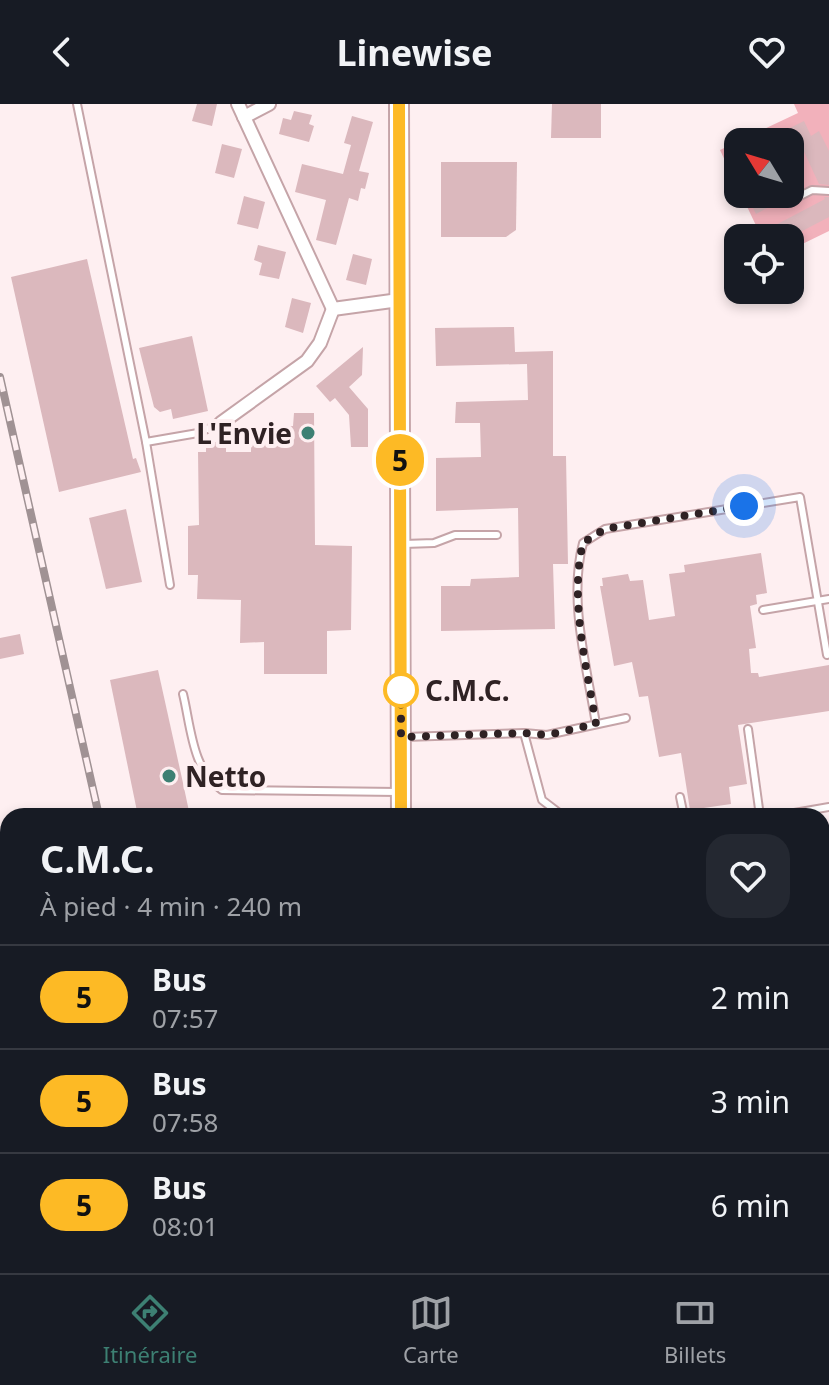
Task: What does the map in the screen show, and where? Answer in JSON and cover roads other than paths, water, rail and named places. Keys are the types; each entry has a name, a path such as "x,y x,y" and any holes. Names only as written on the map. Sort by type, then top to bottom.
{"main road":[{"path":"399,104 401,808"}],"street":[{"path":"221,423 307,361 320,343 333,309 238,104"},
{"path":"244,117 269,104"},
{"path":"333,309 399,300"}],"lane":[{"path":"77,104 146,442 170,585"},
{"path":"804,194 812,190 829,191"},
{"path":"146,442 198,433 221,423"},
{"path":"596,724 581,638 577,564 583,543 605,529 800,497 827,655"},
{"path":"400,544 434,543 455,535 497,535"},
{"path":"763,610 829,599"},
{"path":"183,694 200,767 209,782 222,790 401,792"},
{"path":"401,737 547,735 626,718"},
{"path":"748,729 759,808"},
{"path":"524,733 542,800 552,808"},
{"path":"680,797 682,808"}],"railway":[{"path":"0,377 97,808"}],"place":[{"name":"L'Envie","path":"308,433"},
{"name":"C.M.C.","path":"401,690"},
{"name":"Netto","path":"169,776"}]}
